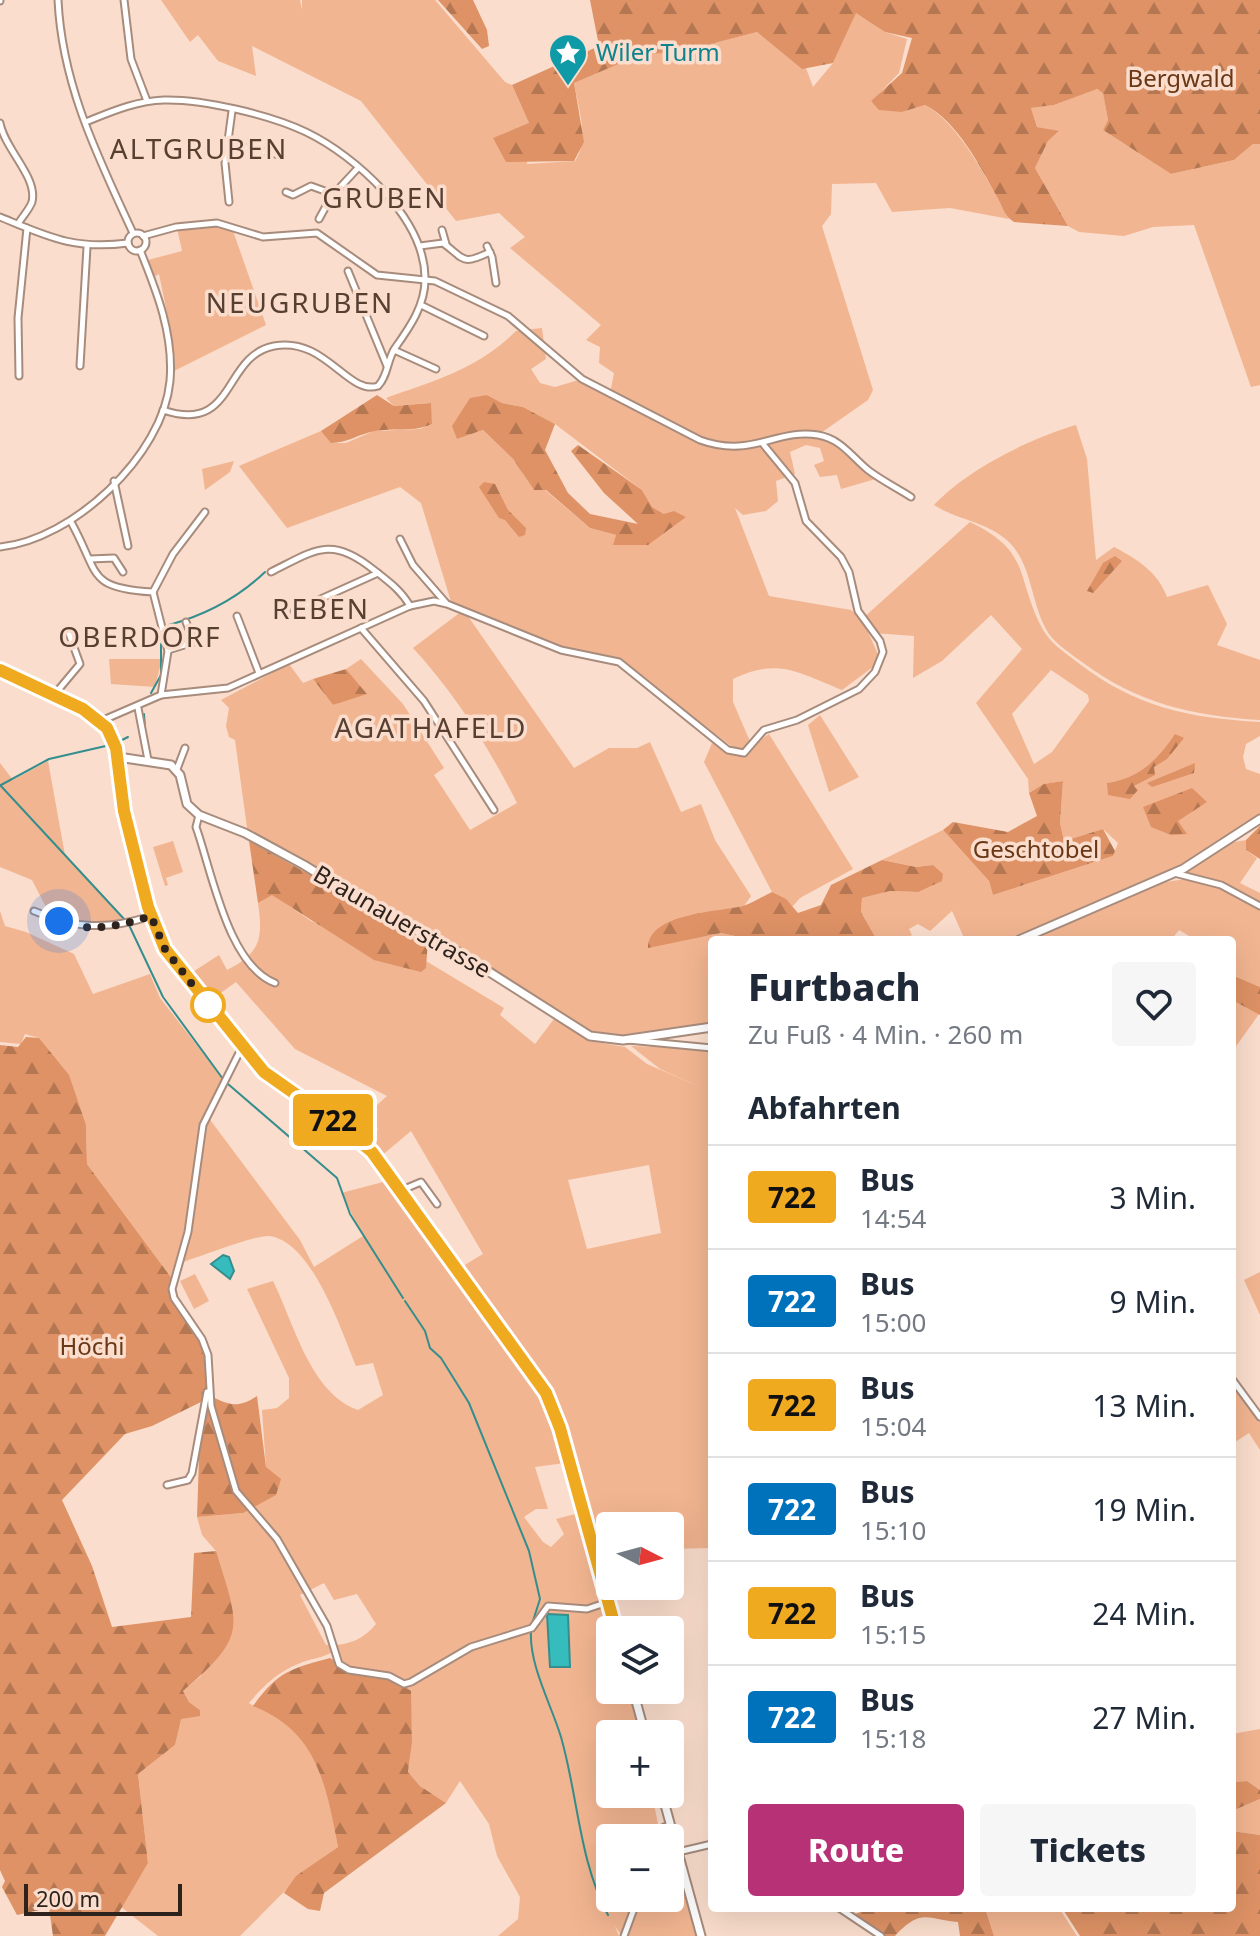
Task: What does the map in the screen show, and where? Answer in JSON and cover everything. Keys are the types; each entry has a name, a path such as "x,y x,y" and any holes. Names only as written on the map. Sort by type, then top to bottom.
{"main road":[{"path":"0,670 101,721 113,739 124,811 151,916 168,955 242,1047 276,1081 363,1143 402,1190 546,1393 560,1428 612,1616"},
{"path":"118,757 167,763 177,769 186,801 199,815"},
{"name":"Braunauerstrasse","path":"199,815 245,833 375,909 447,945 585,1033 606,1040 708,1028"},
{"path":"1028,936 1174,873 1260,819"},
{"path":"684,1874 701,1936"}],"street":[{"path":"58,0 65,65 80,111 88,121 102,168 133,233 143,236 162,229 208,223 229,225 263,237 310,231 334,242 377,275 426,279 517,321 582,379 710,443 733,447 763,444 797,434 834,440 879,478 911,497"},
{"path":"124,0 131,59 147,101"},
{"path":"88,121 147,101 184,101 232,111 307,133 357,169 399,208 420,246 426,279 421,305 394,350 381,383 367,388 308,347 275,346 249,359 223,398 210,409 190,415 163,410"},
{"path":"229,202 226,143 232,111"},
{"path":"0,123 4,141 32,187 30,206 18,224"},
{"path":"226,143 280,155"},
{"path":"319,219 333,194 357,169"},
{"path":"286,192 293,195 311,186 333,194"},
{"path":"0,217 59,242 87,247 128,243"},
{"path":"19,376 18,318 27,228"},
{"path":"442,230 446,244"},
{"path":"128,243 133,233"},
{"path":"140,250 145,244 143,236"},
{"path":"420,246 438,242 446,244 464,261 488,249 496,283"},
{"path":"128,243 132,250 140,250"},
{"path":"80,366 87,247"},
{"path":"0,547 34,541 71,522 139,453 163,410 170,380 169,339 162,308 140,250"},
{"path":"348,271 387,366"},
{"path":"421,305 484,336"},
{"path":"394,350 436,369"},
{"path":"101,721 138,708 161,695 222,689 410,606 434,601 561,650 619,662 728,750 747,752 764,730 797,720 859,689 875,672 883,652 880,641 857,608 844,563 806,521 795,483 763,444"},
{"path":"114,481 128,546"},
{"path":"161,695 168,650 153,592 173,554 205,512"},
{"path":"71,522 101,580 111,588 153,592"},
{"path":"400,539 413,565 447,604"},
{"path":"271,572 328,547 351,552 396,587 410,606"},
{"path":"90,559 114,558 123,572"},
{"path":"294,611 378,573"},
{"path":"237,616 259,673"},
{"path":"168,650 194,642 186,622"},
{"path":"361,628 424,701 494,810"},
{"path":"54,695 80,664 68,631"},
{"path":"138,708 148,760"},
{"path":"177,769 185,748"},
{"path":"199,815 196,827 239,950 255,972 275,983"},
{"path":"1174,873 1221,885 1260,906"},
{"path":"34,911 73,926 124,925 151,916"},
{"path":"627,1039 637,1043 708,1048"},
{"path":"242,1047 203,1125 188,1232 172,1289 174,1298 205,1347 209,1387 236,1491 277,1539 327,1626 339,1664 349,1670 389,1676 404,1684 471,1647 529,1630 549,1605 587,1609 608,1602"},
{"path":"402,1190 417,1182 423,1183 437,1204"},
{"path":"1236,1384 1260,1417"},
{"path":"167,1485 188,1480 192,1473 195,1444 209,1387"},
{"path":"684,1851 708,1845"},
{"path":"624,1936 633,1912"},
{"path":"845,1912 881,1936"}],"shaded area":[{"path":"161,0 300,0 302,10 302,0 435,0 505,82 512,85 529,123 527,164 575,161 582,143 582,133 574,83 636,56 688,50 757,32 806,68 813,87 833,63 856,12 885,32 907,39 899,73 871,102 902,112 925,105 938,114 973,156 1009,219 950,208 892,212 876,183 832,184 831,214 822,226 873,390 868,400 818,435 834,440 879,478 841,489 837,475 820,477 814,465 824,461 820,448 806,445 790,452 795,474 776,481 778,501 766,511 743,515 735,508 769,596 851,610 862,619 970,522 990,533 1013,555 1034,610 1049,638 1099,677 1141,700 1163,707 1209,717 1260,722 1260,736 1246,744 1243,757 1246,769 1260,774 1260,815 1172,871 1028,936 963,936 952,911 930,931 918,924 909,929 910,936 875,936 861,912 862,898 890,891 918,892 933,865 916,867 882,860 943,830 989,881 993,895 1113,856 1118,843 1103,829 1064,841 1060,823 1063,781 1045,784 1029,793 1028,779 976,703 1022,649 991,615 942,661 913,678 914,636 874,633 864,623 881,661 842,690 800,673 776,668 749,672 733,679 733,702 752,746 769,734 853,869 800,898 792,907 772,892 704,762 712,743 739,752 623,664 575,654 465,612 574,768 609,748 637,748 650,742 681,812 701,804 715,840 751,896 744,906 688,916 648,947 721,933 735,936 708,936 708,1025 616,1038 596,1035 248,835 235,740 229,737 226,726 229,708 221,700 289,664 303,683 313,679 333,705 366,693 346,669 361,659 403,704 444,768 434,775 470,830 517,803 470,722 413,648 462,611 452,605 421,503 400,487 287,528 239,466 321,431 334,443 346,443 374,431 420,429 432,424 430,403 394,406 386,398 471,364 516,331 542,328 546,359 531,369 540,383 555,387 582,379 610,394 614,373 599,363 600,347 586,340 601,325 510,248 525,237 499,213 456,221 361,101 252,46 256,76 218,61 198,35 190,42","holes":["487,395 502,403 523,407 555,424 642,490 652,507 664,514 614,545 616,535 590,528 545,490 534,490 513,459 483,430 457,439","1051,670 1088,695 1089,701 1052,752 1034,764 1012,714"]},
{"path":"1096,89 1103,92 1108,120 1103,130 1171,174 1234,160 1253,144 1260,144 1260,385 1251,387 1194,225 1153,227 1124,236 1079,232 1068,226 1035,168 1048,141 1058,132 1037,127 1031,108 1054,105"},
{"path":"209,224 232,228 266,325 174,371 171,332 159,274 154,277 148,260 182,251 177,228"},
{"path":"1076,425 1087,459 1096,560 1114,547 1146,567 1167,597 1208,585 1227,624 1217,645 1260,660 1260,720 1212,715 1166,705 1102,676 1064,649 1049,634 1028,575 1010,543 992,530 934,505 963,480 1000,457"},
{"path":"234,461 230,472 205,490 202,469"},
{"path":"109,659 162,659 155,687 111,684"},
{"path":"820,715 859,777 829,792 808,725"},
{"path":"48,761 65,855 125,921 86,923 49,913 32,880 0,867 0,763 13,780"},
{"path":"1246,840 1246,850 1257,858 1240,883 1260,893 1260,903 1213,882 1260,905 1260,987 1236,977 1236,936 1189,936 1179,930 1174,936 1038,936 1129,893 1170,881 1191,879 1180,873 1230,843"},
{"path":"173,841 183,872 166,878 168,885 165,886 153,847"},
{"path":"272,894 311,921 426,968 426,961 504,1008 500,1015 535,1044 554,1019 590,1041 625,1047 647,1064 705,1089 660,1069 631,1046 708,1049 708,1548 684,1549 684,1512 596,1512 595,1545 564,1433 567,1429 563,1428 546,1386 519,1344 458,1269 483,1254 411,1131 380,1157 367,1141 378,1129 366,1115 387,1096 295,1049 236,982 211,1000 188,975 219,955 227,970 238,964 253,951 259,935 258,903","holes":["649,1165 661,1233 587,1249 568,1180"]},
{"path":"0,911 5,926 74,954 93,994 150,974 160,998 224,1080 208,1114 211,1121 300,1240 314,1267 363,1236 341,1193 387,1181 540,1392 556,1428 565,1463 535,1467 548,1509 536,1509 524,1517 543,1542 551,1547 564,1534 556,1519 579,1513 596,1573 596,1600 604,1600 608,1616 596,1616 596,1704 632,1704 636,1720 596,1720 596,1808 655,1808 658,1824 596,1824 596,1912 630,1912 621,1935 615,1926 619,1936 498,1936 518,1919 520,1897 497,1856 489,1824 460,1781 446,1803 420,1786 408,1772 412,1743 410,1691 391,1680 348,1668 334,1651 284,1671 265,1685 249,1703 277,1716 304,1743 321,1775 338,1847 299,1878 240,1936 158,1936 121,1907 148,1863 138,1774 175,1745 180,1718 200,1710 189,1702 183,1691 201,1676 216,1551 202,1535 197,1517 243,1513 266,1467 262,1410 277,1408 289,1398 289,1378 247,1289 273,1281 305,1355 327,1389 341,1401 358,1410 383,1395 373,1363 356,1366 323,1289 299,1253 284,1242 263,1236 240,1242 180,1263 173,1280 87,1164 86,1125 39,1038 25,1034 21,1044 0,1042","holes":["324,1583 334,1600 357,1594 376,1624 354,1641 326,1645 300,1595"]},
{"path":"1236,1002 1259,1014 1236,1046"},
{"path":"1260,1272 1260,1315 1244,1280"},
{"path":"195,1274 209,1301 194,1309 180,1281"},
{"path":"1236,1383 1260,1417 1260,1450 1249,1433 1236,1441"},
{"path":"1260,1729 1260,1790 1247,1781 1236,1782 1236,1733"},
{"path":"1260,1799 1260,1835 1236,1832 1236,1809"},
{"path":"689,1893 701,1936 624,1936 633,1912 684,1912 684,1896"},
{"path":"986,1912 1062,1912 1077,1936 994,1936"}],"green space":[{"path":"438,0 473,0 487,30 489,46 482,49"},
{"name":"Bergwald","path":"590,0 1260,0 1260,144 1253,144 1234,160 1171,174 1103,130 1108,120 1103,93 1097,89 1054,105 1031,108 1037,127 1059,131 1048,141 1035,168 1068,226 1014,222 1006,214 967,145 937,112 925,105 902,112 879,110 871,101 902,73 912,38 885,32 856,13 833,63 802,69 757,32 688,50 637,56 574,83 584,142 574,161 506,162 493,138 529,123 512,85 599,46"},
{"path":"377,395 394,406 431,403 432,424 375,431 331,443 321,431"},
{"path":"487,395 502,403 523,407 555,424 545,450 568,493 590,514 638,524 604,493 571,451 578,445 642,490 652,507 664,514 674,511 686,517 648,545 613,545 616,535 590,528 546,490 534,490 513,459 483,430 457,439 452,426 470,398"},
{"path":"484,482 495,484 508,510 526,528 525,535 519,537 505,520 499,518 479,487"},
{"path":"1115,556 1122,561 1093,593 1087,591 1103,563"},
{"path":"346,669 367,694 333,705 313,679"},
{"path":"1175,734 1184,738 1167,759 1154,767 1155,775 1134,786 1138,790 1130,799 1108,795 1107,783 1138,773 1162,752"},
{"path":"1195,763 1194,773 1152,787 1147,783"},
{"name":"Geschtobel","path":"1063,781 1060,823 1064,841 1103,829 1115,851 1113,856 993,895 989,881 943,830 953,822 1008,832 1037,816 1029,793 1044,784"},
{"path":"1192,788 1207,802 1178,821 1187,834 1171,835 1151,827 1143,807"},
{"path":"1260,826 1260,859 1246,850 1246,840"},
{"path":"249,841 428,940 426,968 421,972 374,960 272,895 258,903"},
{"name":"Geschtobel","path":"882,860 916,867 933,865 943,874 942,881 918,892 890,891 862,898 861,912 875,936 735,936 721,933 648,948 651,936 671,921 743,906 772,892 786,899 798,913 821,905 831,885"},
{"path":"1236,977 1260,987 1260,1015 1236,1002"},
{"name":"Höchi","path":"26,1037 39,1038 69,1075 86,1125 87,1164 173,1280 172,1301 212,1358 205,1393 231,1404 243,1403 257,1396 266,1467 281,1479 276,1495 243,1513 197,1517 201,1402 152,1426 125,1434 62,1500 92,1566 112,1627 191,1617 194,1553 216,1551 233,1614 229,1642 183,1691 189,1702 200,1710 200,1716 181,1719 175,1745 138,1774 148,1863 105,1936 53,1936 49,1908 17,1915 2,1887 5,1881 0,1870 0,1045 18,1047"},
{"path":"330,1658 355,1673 390,1677 411,1691 412,1743 408,1772 420,1786 446,1803 324,1893 320,1911 308,1909 284,1893 296,1876 338,1847 323,1782 305,1746 292,1730 253,1706 286,1673"},
{"path":"1247,1781 1260,1790 1260,1799 1236,1809 1236,1782"},
{"path":"1236,1832 1260,1835 1260,1936 1080,1936 1065,1912 1236,1912"},
{"path":"860,1912 986,1912 994,1936 960,1936 958,1922 925,1917 912,1921 895,1936 881,1936 851,1916"}],"water":[{"path":"223,1255 229,1257 234,1271 230,1279 211,1264"},
{"path":"547,1614 568,1615 570,1667 550,1667"}],"waterway":[{"path":"169,625 221,604 265,572"},
{"path":"151,693 161,675 161,630"},
{"path":"144,714 145,728"},
{"path":"120,741 128,737"},
{"path":"1,785 49,759 110,745"},
{"path":"0,785 125,920"},
{"path":"129,925 163,997 223,1079"},
{"path":"228,1084 337,1178 350,1214 403,1298"},
{"path":"405,1301 425,1331 430,1348 441,1358 469,1403 529,1551 540,1599 532,1624"},
{"path":"531,1631 533,1657 567,1759 585,1851 608,1915"}],"bus line":[{"name":"722","path":"0,670 83,709 107,728 116,748 124,811 148,907 168,955 264,1072 354,1135 372,1152 539,1383 560,1428 612,1616"}],"place":[{"name":"Wiler Turm","path":"568,87"}],"district":[{"name":"ALTGRUBEN","path":"199,149"},
{"name":"GRUBEN","path":"385,198"},
{"name":"NEUGRUBEN","path":"300,303"},
{"name":"REBEN","path":"321,609"},
{"name":"OBERDORF","path":"140,637"},
{"name":"AGATHAFELD","path":"431,728"}],"route":[{"path":"59,921 77,926 111,927 151,916 165,949 208,1005"}]}
